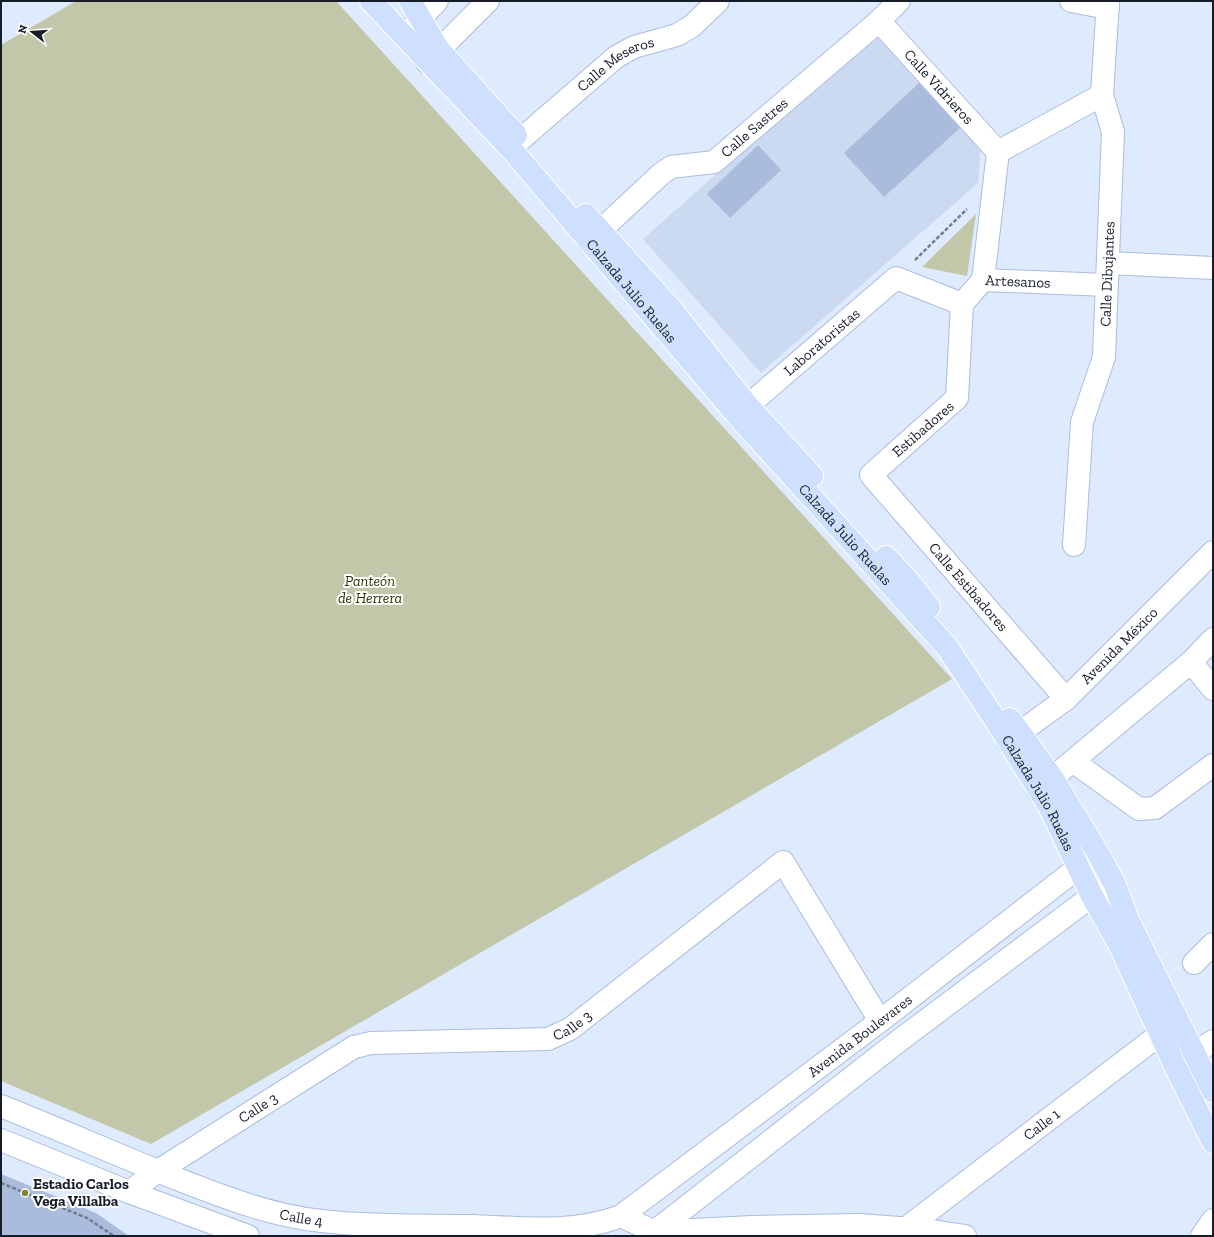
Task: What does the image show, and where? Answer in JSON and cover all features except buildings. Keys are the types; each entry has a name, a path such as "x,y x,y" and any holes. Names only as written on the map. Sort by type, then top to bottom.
{"main road":[{"name":"Calzada Julio Ruelas","path":"371,1 404,36 433,56 516,145 947,647 1099,855 1114,885 1128,920 1212,1089"},
{"name":"Calzada Julio Ruelas","path":"410,1 420,20 433,56"},
{"name":"Calzada Julio Ruelas","path":"1046,784 1092,896 1119,944 1175,1066 1213,1142"}],"street":[{"path":"404,36 437,1"},
{"path":"433,56 488,1"},
{"name":"Calle Meseros","path":"516,145 616,57 634,47 677,35 692,26 718,1"},
{"name":"Calle Sastres","path":"594,236 661,174 671,167 714,162 879,22 900,1"},
{"path":"1071,1 1108,4"},
{"name":"Calle Dibujantes","path":"1074,545 1082,422 1104,357 1113,132 1102,95 1108,4"},
{"name":"Calle Vidrieros","path":"879,22 998,152"},
{"path":"983,280 998,152 1102,95"},
{"path":"1108,263 1213,268"},
{"path":"896,278 962,304"},
{"name":"Laboratoristas","path":"742,410 896,278"},
{"name":"Artesanos","path":"962,304 983,280 1106,285"},
{"name":"Estibadores","path":"871,475 957,398 962,304"},
{"name":"Calle Estibadores","path":"871,475 1066,699"},
{"name":"Avenida México","path":"1014,737 1066,699 1213,552"},
{"path":"1046,784 1191,662 1213,639"},
{"path":"1191,662 1213,689"},
{"path":"1074,762 1139,809 1154,808 1213,765"},
{"name":"Avenida Boulevares","path":"621,1216 880,1021 1079,867 1099,855"},
{"name":"Calle 3","path":"158,1171 354,1047 371,1043 548,1039 570,1030 783,862 880,1021"},
{"name":"Avenida Boulevares","path":"652,1234 900,1040 1092,896 1114,885"},
{"path":"1194,962 1213,944"},
{"name":"Calle 1","path":"905,1229 1178,1020"},
{"path":"1175,1066 1213,1041"},
{"name":"Calle 4","path":"1,1106 244,1205 322,1221 413,1231 439,1231 568,1228 602,1223 621,1216"},
{"path":"1,1140 129,1192 248,1236"},
{"path":"129,1192 158,1171"},
{"path":"621,1216 652,1234 752,1227 859,1225 965,1236"},
{"path":"1202,1236 1213,1220"}],"path":[{"path":"896,278 995,182"},
{"path":"1,1183 86,1218 114,1236"}],"shaded area":[{"path":"879,30 981,145 978,183 761,373 643,239"}],"green space":[{"name":"Panteón de Herrera","path":"76,1 336,1 952,679 151,1144 1,1081 1,45"},
{"path":"976,214 967,276 922,267"}],"place":[{"name":"Estadio Carlos Vega Villalba","path":"25,1193"}]}
